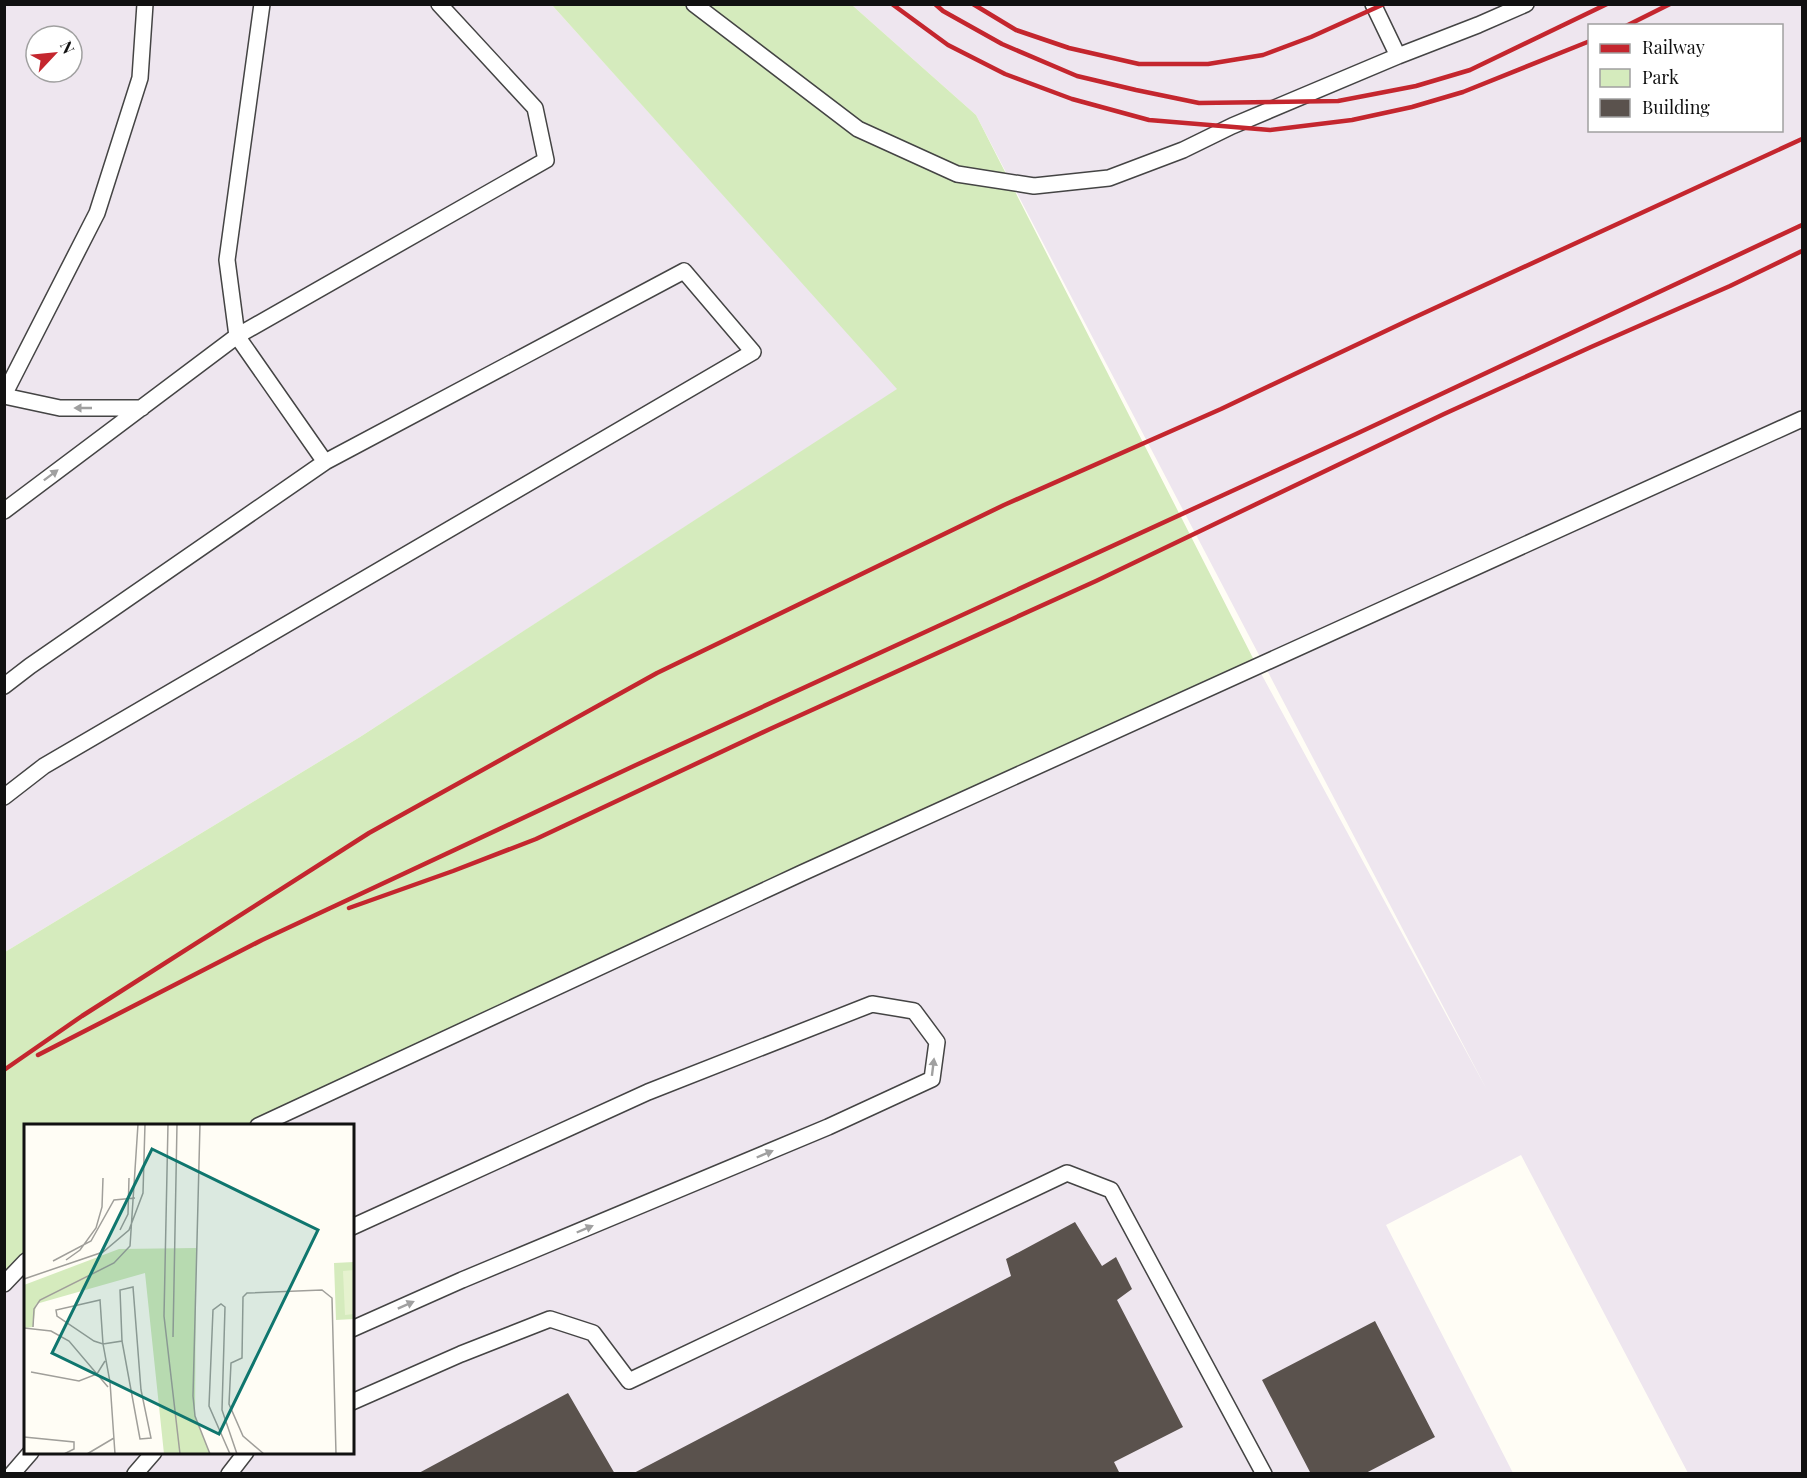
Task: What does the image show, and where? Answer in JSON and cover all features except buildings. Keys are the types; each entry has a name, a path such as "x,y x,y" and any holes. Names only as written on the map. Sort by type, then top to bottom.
{"lane":[{"path":"142,408 60,408 4,395 97,213 140,78 145,4"},
{"path":"262,4 227,260 237,336 325,462"},
{"path":"4,511 237,336 546,160 535,108 439,4"},
{"path":"694,4 858,129 957,174 1034,186 1109,178 1183,150 1232,126 1526,4"},
{"path":"1373,4 1398,56"},
{"path":"4,686 325,462 684,271 753,352 44,766 4,797"},
{"path":"260,1124 802,873 1803,419"},
{"path":"354,1226 648,1092 872,1004 915,1011 937,1042 932,1079 828,1127 462,1280 354,1328"},
{"path":"354,1401 460,1354 550,1319 593,1333 629,1381 1067,1173 1111,1190 1264,1473"},
{"path":"4,1284 24,1263"},
{"path":"12,1473 29,1454"},
{"path":"135,1473 152,1454"},
{"path":"229,1473 244,1454"}],"shaded area":[{"path":"5,5 552,5 898,389 360,737 5,952"},
{"path":"852,5 1802,5 1802,1473 1688,1473 1521,1155 1386,1225 1513,1473 5,1474 5,1284 24,1262 24,1454 354,1454 354,1124 260,1124 1257,666 1487,1090 976,115"}],"green space":[{"path":"552,5 852,5 976,115 1257,666 260,1124 24,1124 24,1262 5,1284 5,952 360,737 897,389"}],"railway":[{"path":"892,4 948,45 1005,74 1072,99 1149,120 1270,130 1352,120 1412,107 1463,92 1588,42"},
{"path":"935,4 943,11 1002,44 1077,76 1199,103 1338,101 1416,86 1470,70 1607,4"},
{"path":"973,4 1016,30 1069,48 1139,64 1208,64 1263,55 1311,37 1384,4"},
{"path":"1630,24 1670,4"},
{"path":"4,1070 82,1016 369,833 657,673 1004,505 1221,409 1802,139"},
{"path":"38,1055 262,940 1802,225"},
{"path":"349,908 536,839 770,729 1096,581 1444,414 1730,286 1802,251"}]}
